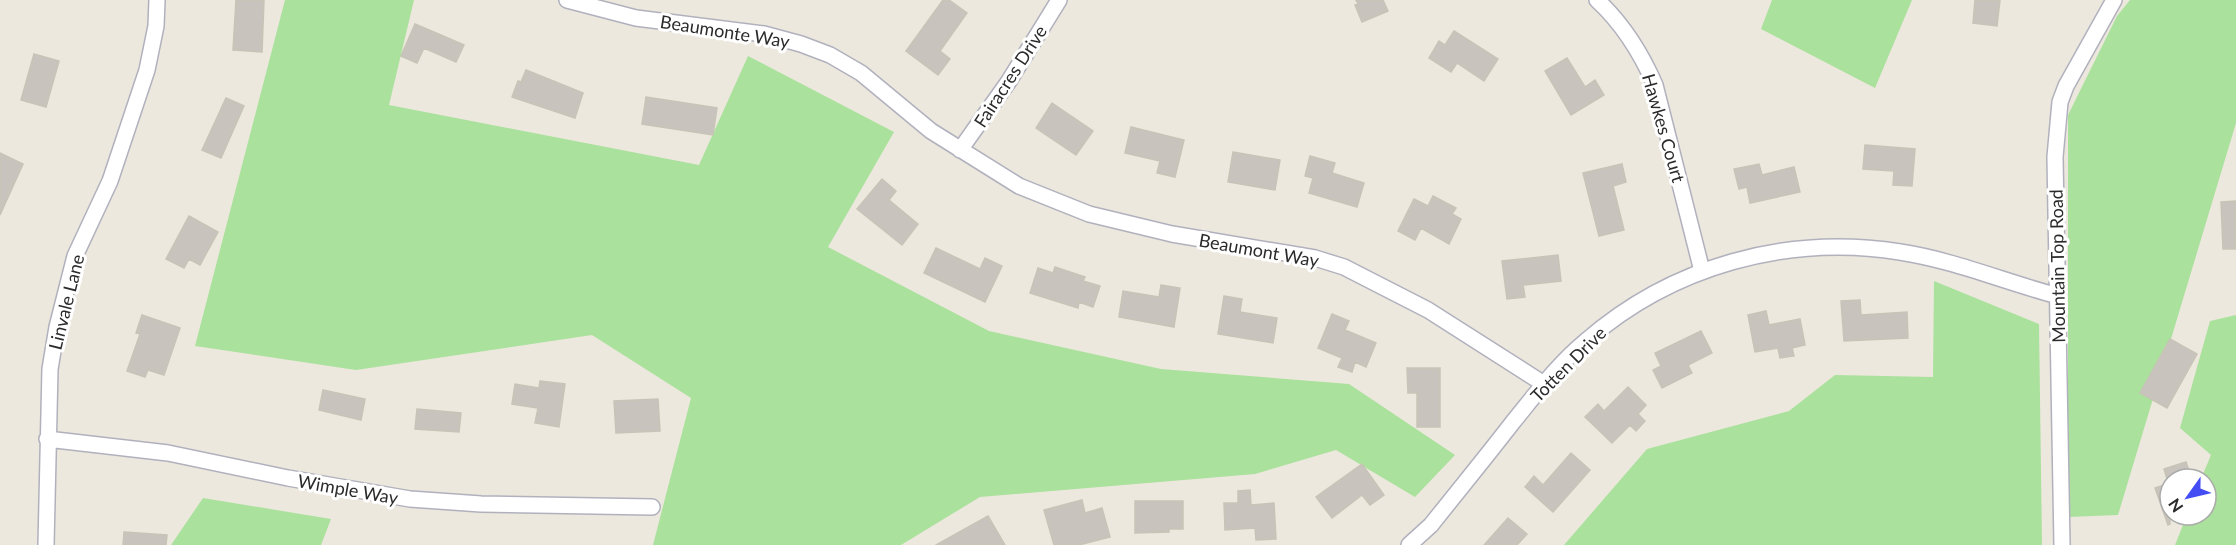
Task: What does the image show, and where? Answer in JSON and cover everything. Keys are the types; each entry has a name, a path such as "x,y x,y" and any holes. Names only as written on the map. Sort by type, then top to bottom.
{"street":[{"name":"Linvale Lane","path":"46,545 50,369 72,266 110,181 147,70 156,26 157,0"},
{"name":"Beaumonte Way","path":"567,0 636,18 764,34 801,44 830,56 861,73 931,131 960,150"},
{"name":"Fairacres Drive","path":"960,150 1009,81 1059,0"},
{"name":"Hawkes Court","path":"1597,0 1628,34 1643,57 1654,86 1702,271"},
{"name":"Mountain Top Road","path":"2062,545 2055,157 2060,102 2066,86 2114,0"},
{"name":"Beaumont Way","path":"960,150 1019,186 1089,214 1172,234 1315,258 1344,267 1428,310 1544,384"},
{"name":"Totten Drive","path":"1409,545 1431,525 1544,384 1585,341 1618,315 1665,287 1702,271 1748,256 1797,248 1840,247 1900,252 2058,296"},
{"name":"Wimple Way","path":"47,439 168,453 288,478 410,499 481,504 652,507"}],"green space":[{"path":"285,0 414,0 389,105 699,165 748,56 894,132 828,247 989,331 1161,369 1349,384 1455,455 1415,497 1336,450 1255,474 980,497 901,545 653,545 691,398 592,335 356,370 195,346"},
{"path":"1772,0 1912,0 1875,88 1761,29"},
{"path":"2130,0 2236,0 2236,123 2118,515 2068,517 2068,115 2117,16"},
{"path":"1934,281 2039,324 2042,545 1564,545 1647,449 1789,411 1835,375 1933,377"},
{"path":"2236,315 2236,545 2175,545 2182,527 2218,527 2218,467 2206,467 2211,455 2180,428 2210,321"},
{"path":"203,498 331,519 321,545 171,545"}],"building":[{"path":"236,0 264,0 262,52 233,50"},
{"path":"943,0 949,0 967,13 940,51 950,59 938,75 906,51"},
{"path":"1356,0 1383,0 1388,11 1362,22 1355,5 1358,4"},
{"path":"1975,0 2000,0 1997,26 1973,23"},
{"path":"415,24 464,45 456,62 424,48 417,63 401,56"},
{"path":"1454,31 1498,59 1484,81 1457,63 1451,72 1429,58 1439,41 1445,45"},
{"path":"34,54 59,61 46,107 21,100"},
{"path":"1567,58 1585,87 1595,80 1604,95 1571,115 1545,71"},
{"path":"526,70 583,93 575,118 512,97 518,81 521,82"},
{"path":"646,97 717,108 713,135 642,124"},
{"path":"226,98 244,106 221,158 202,150"},
{"path":"1052,103 1093,131 1076,155 1036,128"},
{"path":"1131,127 1184,140 1175,177 1157,173 1160,161 1125,153"},
{"path":"1865,145 1915,149 1912,186 1893,185 1894,171 1863,169"},
{"path":"1233,152 1280,160 1275,190 1228,182"},
{"path":"0,153 23,164 0,215"},
{"path":"1310,156 1335,163 1332,173 1364,183 1357,207 1309,193 1313,178 1305,176"},
{"path":"1622,164 1626,182 1613,186 1624,230 1599,236 1583,173"},
{"path":"1759,164 1762,175 1794,167 1800,192 1750,203 1747,187 1739,189 1734,169"},
{"path":"882,179 896,191 889,200 918,224 902,245 857,209"},
{"path":"1433,196 1456,208 1452,214 1461,219 1449,244 1421,228 1415,240 1398,231 1414,199 1428,206"},
{"path":"2236,201 2236,249 2223,249 2221,202"},
{"path":"189,216 218,232 200,265 189,259 184,268 166,259"},
{"path":"936,248 980,269 985,258 1002,266 985,302 924,273"},
{"path":"1558,255 1561,281 1523,285 1525,297 1507,299 1502,261"},
{"path":"1055,267 1085,277 1083,281 1100,286 1093,307 1079,302 1078,308 1030,293 1038,268 1053,273"},
{"path":"1161,285 1180,288 1174,327 1119,317 1123,291 1159,297"},
{"path":"1224,296 1242,299 1240,312 1277,318 1273,343 1218,334"},
{"path":"1860,300 1861,315 1907,312 1908,338 1844,341 1841,301"},
{"path":"1766,311 1769,325 1800,319 1805,345 1792,348 1794,356 1780,358 1778,348 1755,352 1748,315"},
{"path":"1332,314 1349,321 1345,330 1376,343 1366,367 1355,362 1352,372 1338,367 1342,358 1318,348"},
{"path":"142,315 180,328 164,375 148,370 145,377 127,371 140,334 136,333"},
{"path":"1701,331 1712,353 1688,365 1692,373 1662,388 1653,370 1661,366 1655,353"},
{"path":"2170,339 2197,354 2167,408 2140,393"},
{"path":"1407,368 1440,368 1440,427 1417,427 1417,393 1408,393"},
{"path":"540,381 565,384 559,427 535,423 538,408 512,404 515,384 539,388"},
{"path":"1628,387 1646,405 1638,414 1645,421 1636,431 1630,425 1612,443 1585,417 1598,404 1604,411"},
{"path":"323,390 365,399 361,420 319,410"},
{"path":"658,399 660,431 616,433 614,401"},
{"path":"417,409 461,413 459,432 415,429"},
{"path":"1571,453 1590,470 1553,512 1525,487 1534,476 1543,485"},
{"path":"2186,462 2188,467 2170,467"},
{"path":"1362,464 1384,495 1370,505 1362,495 1332,518 1316,497"},
{"path":"1250,490 1251,505 1274,503 1276,539 1256,540 1255,528 1225,530 1224,503 1238,503 1238,491"},
{"path":"1082,500 1085,513 1102,508 1110,537 1079,545 1054,545 1044,510"},
{"path":"1135,501 1183,501 1183,529 1169,529 1169,532 1135,533"},
{"path":"988,516 1005,545 936,545"},
{"path":"1508,518 1527,534 1517,545 1484,545"},
{"path":"124,532 167,535 166,545 123,545"}]}
